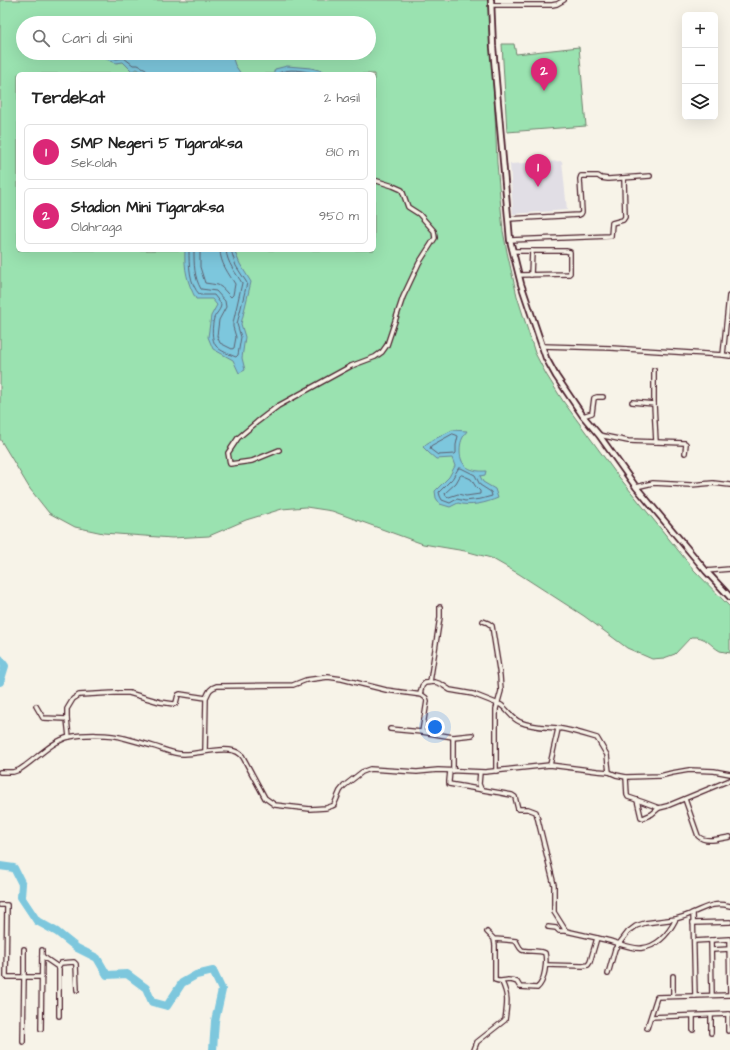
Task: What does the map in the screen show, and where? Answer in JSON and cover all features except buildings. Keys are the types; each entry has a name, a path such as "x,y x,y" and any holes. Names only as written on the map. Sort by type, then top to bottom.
{"street":[{"path":"564,0 552,5 491,3 493,47 510,240 521,284 546,358 556,376 583,416 599,435 636,487 706,571 730,597"},
{"path":"508,219 582,214 580,179 582,176 598,176 603,178 650,176"},
{"path":"510,240 611,236 612,223 624,220 625,217 624,178"},
{"path":"279,450 252,461 230,464 228,454 238,438 278,406 351,366 375,357 382,352 387,345 403,297 419,263 435,238 434,231 419,214 408,207 402,190 376,181"},
{"path":"513,251 570,252 570,273 519,275"},
{"path":"531,275 532,251"},
{"path":"723,355 730,296"},
{"path":"542,346 611,348 730,356"},
{"path":"654,370 656,442"},
{"path":"583,416 592,413 594,398 603,397"},
{"path":"632,402 654,404"},
{"path":"599,435 628,441 685,442 685,453"},
{"path":"636,487 653,483 691,485 713,483 730,484"},
{"path":"706,571 730,569"},
{"path":"430,682 440,617 440,607"},
{"path":"483,621 490,624 492,628 500,676 501,691 496,709 496,771"},
{"path":"205,751 206,698 209,690 217,686 293,685 306,680 328,677 386,690 420,694 424,696 427,701 422,732"},
{"path":"420,694 422,686 425,683 438,683 453,691 473,694 497,704 520,722 584,734 597,738 607,755 609,772"},
{"path":"70,737 67,709 73,699 79,695 128,693 160,702 174,704 176,703 178,695 180,694 206,698"},
{"path":"36,706 43,718 67,719"},
{"path":"390,729 422,732 453,738 472,735"},
{"path":"550,765 558,729"},
{"path":"0,772 12,772 19,770 63,739 70,737 101,736 123,738 184,754 205,751 236,751 244,759 264,798 275,805 310,809 326,808 334,805 342,788 366,770 370,769 417,772 438,770 480,772 550,765 609,772 626,776 660,776 689,770 714,771 730,774"},
{"path":"453,738 450,784 512,796 515,797 518,809 528,809 536,812 554,884 554,912 566,932"},
{"path":"480,772 479,784 481,789"},
{"path":"626,776 628,797 659,808"},
{"path":"637,800 643,818 652,814 659,808 730,780"},
{"path":"685,799 698,836 701,839 707,840 730,837"},
{"path":"0,905 7,904 6,977"},
{"path":"608,974 615,949 628,932 636,926 645,923 676,919 713,905 722,904 730,906"},
{"path":"693,913 695,996"},
{"path":"548,927 556,928 559,931 597,938 641,949 657,943 666,936 676,919"},
{"path":"693,923 730,922"},
{"path":"487,932 494,939 495,945 494,978 497,981 502,982 507,980 516,981 520,987 537,988 540,986 546,965 546,954 544,952 523,950 516,941 494,939"},
{"path":"546,965 583,966 588,964 590,962 597,938"},
{"path":"647,1028 657,996 730,994 729,939 694,941"},
{"path":"711,940 712,995"},
{"path":"23,1042 24,949"},
{"path":"712,950 730,949"},
{"path":"41,1028 42,950"},
{"path":"42,956 59,969 59,1016"},
{"path":"58,967 61,963 74,962 76,964 77,990"},
{"path":"673,996 674,976"},
{"path":"0,977 42,977"},
{"path":"474,1050 477,1042 505,1020 507,996 502,982"},
{"path":"651,1017 729,1014 728,1031"},
{"path":"710,1033 711,1015"},
{"path":"692,1016 693,1030"}],"shaded area":[{"path":"562,161 567,210 513,214 510,164"}],"green space":[{"path":"0,0 488,0 497,163 503,231 517,296 535,353 563,401 615,472 694,570 730,607 730,653 716,649 704,639 691,637 675,654 664,658 652,659 627,648 584,616 519,574 491,558 465,551 423,544 332,511 306,507 282,509 246,520 209,536 172,538 103,533 75,527 49,513 30,489 0,439"},
{"path":"502,44 514,44 516,54 579,47 586,126 507,132"}],"water":[{"path":"108,60 233,60 240,72 142,72 137,69 132,71 123,62 116,63"},
{"path":"287,66 311,68 326,72 274,72 275,69"},
{"path":"185,252 235,252 251,282 241,324 245,337 242,358 245,370 239,373 233,360 213,349 208,337 211,316 217,305 212,299 196,299 190,287 185,263"},
{"path":"452,430 467,431 460,445 462,461 464,465 471,469 476,471 486,471 485,475 480,476 483,482 495,489 498,498 478,504 468,505 458,503 450,507 440,504 436,498 435,491 449,477 455,466 452,458 436,459 423,447"}],"waterway":[{"path":"0,659 5,666 0,682"},
{"path":"0,866 14,868 22,884 21,897 37,921 57,932 77,948 97,958 107,975 127,974 146,988 152,1002 167,1006 182,983 196,975 213,971 222,990 215,1021 213,1050"}],"place":[{"name":"Stadion Mini Tigaraksa","path":"544,91"},
{"name":"SMP Negeri 5 Tigaraksa","path":"538,187"}]}
